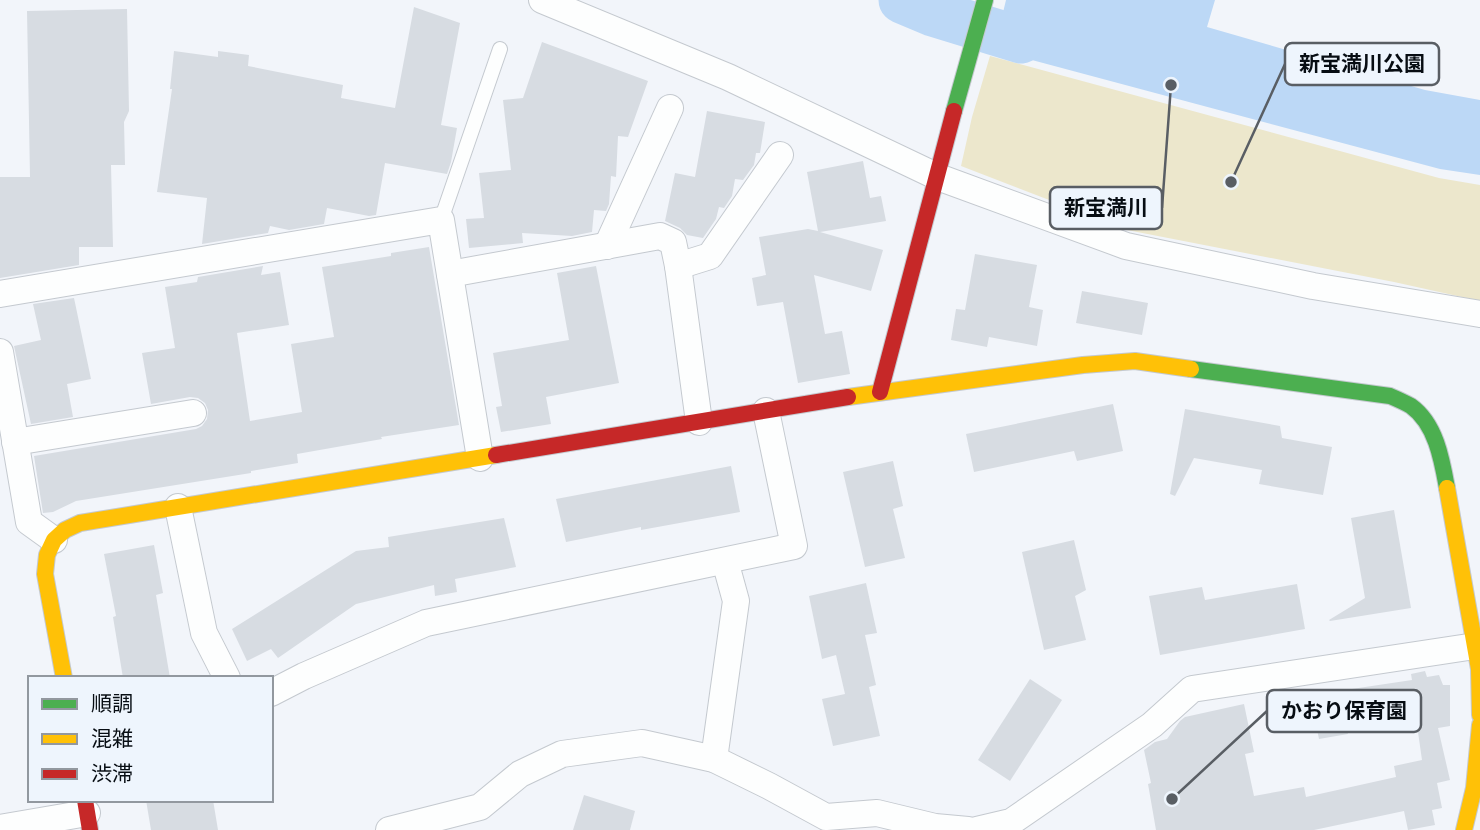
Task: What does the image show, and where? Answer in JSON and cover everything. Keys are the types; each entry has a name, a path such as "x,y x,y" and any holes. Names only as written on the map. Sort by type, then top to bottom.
{"street":[{"path":"542,0 729,77 938,177 1126,246 1313,286 1480,314"},
{"path":"880,392 985,0"},
{"path":"607,246 670,108"},
{"path":"678,266 710,256 780,155"},
{"path":"0,294 441,220 480,458"},
{"path":"450,274 660,236 673,243 699,422"},
{"path":"0,352 29,522 54,540"},
{"path":"64,676 46,574 47,555 54,540 65,530 80,523 880,392 1083,365 1135,361 1390,396 1412,407 1430,427 1442,461 1479,669 1480,715"},
{"path":"273,692 426,623 794,546 766,411"},
{"path":"15,442 193,413"},
{"path":"178,507 204,633 226,676"},
{"path":"713,759 736,601 725,561"},
{"path":"977,830 1011,822 1152,725 1192,689 1475,646"},
{"path":"1464,830 1474,788 1480,725"},
{"path":"389,830 480,807 520,774 562,754 642,743 713,759 826,817 877,813 935,827 968,830"},
{"path":"0,828 88,814"}],"lane":[{"path":"441,220 500,49"}],"shaded area":[{"path":"990,56 1439,178 1480,185 1480,301 1127,230 961,166"}],"water":[{"path":"1006,0 1215,0 1207,27 1425,90 1480,100 1480,175 1440,169 994,50"}],"building":[{"path":"414,7 460,23 441,125 457,128 447,174 385,163 376,215 327,208 324,224 289,230 270,226 268,233 202,244 207,198 157,192 172,89 174,51 218,57 218,51 249,55 248,66 343,85 341,98 395,108"},
{"path":"127,9 129,111 124,122 125,165 111,165 113,247 79,247 79,265 0,278 0,177 30,177 27,11"},
{"path":"542,42 648,81 628,137 618,136 616,177 611,176 609,204 606,211 594,210 592,232 572,236 522,233 523,243 469,248 466,219 484,218 479,173 511,170 503,100 523,98"},
{"path":"707,111 765,122 760,153 756,153 754,165 743,180 735,179 732,196 724,208 719,207 716,219 703,238 687,235 680,228 665,221 675,173 695,177"},
{"path":"863,161 870,198 881,196 886,221 820,232 883,250 871,291 814,275 825,334 842,331 850,374 798,383 783,302 757,306 752,278 766,275 759,237 808,229 818,231 807,172"},
{"path":"429,247 459,425 297,454 298,463 76,501 53,512 43,513 34,456 196,429 207,419 208,410 205,403 198,398 151,404 142,353 175,348 165,287 197,282 198,277 263,266 261,275 280,272 289,325 237,333 250,421 302,412 291,344 334,337 322,267"},
{"path":"975,254 1037,265 1029,307 1043,310 1037,346 989,337 987,347 951,340 956,309 965,310"},
{"path":"596,266 619,383 546,397 551,424 501,432 496,407 502,406 493,353 569,340 557,273"},
{"path":"1082,291 1148,303 1142,335 1076,323"},
{"path":"74,298 91,379 67,384 73,417 31,424 14,346 41,340 33,304"},
{"path":"1113,404 1123,451 1077,461 1074,451 974,472 966,434"},
{"path":"1185,409 1280,426 1282,438 1332,447 1323,495 1259,484 1262,470 1194,458 1175,496 1170,494"},
{"path":"893,461 903,506 893,509 905,558 865,567 843,472"},
{"path":"731,466 740,512 566,542 556,499"},
{"path":"1394,510 1411,608 1330,621 1365,598 1351,518"},
{"path":"504,518 516,567 455,579 457,592 435,596 434,585 356,604 278,658 271,649 247,661 232,629 356,551 389,547 388,537"},
{"path":"1074,540 1086,590 1075,596 1086,640 1044,650 1022,552"},
{"path":"154,545 163,593 156,595 170,676 123,676 113,617 116,616 104,554"},
{"path":"866,583 877,633 865,635 876,685 869,687 880,736 833,746 822,699 845,694 836,655 822,659 809,596"},
{"path":"1297,584 1305,629 1160,655 1149,596 1202,587 1205,600"},
{"path":"1425,671 1427,677 1439,675 1443,685 1450,685 1450,726 1438,728 1450,780 1437,783 1442,808 1432,810 1435,825 1408,830 1404,811 1314,830 1156,830 1144,750 1155,742 1167,739 1185,717 1244,704 1254,752 1245,754 1254,796 1304,787 1306,797 1396,777 1394,766 1422,760 1416,718 1319,739 1314,715 1309,716 1305,696 1412,680 1411,674"},
{"path":"1030,679 1062,700 1010,781 978,760"},
{"path":"584,795 635,811 630,830 573,830"},
{"path":"146,802 213,802 218,830 151,830"}],"waterway":[{"path":"902,0 933,13 1021,40"}],"traffic: fast":[{"path":"954,111 985,0"},
{"path":"1191,369 1390,396 1411,406 1426,422 1440,454 1447,488"}],"traffic: slow":[{"path":"848,397 1083,365 1135,361 1191,369"},
{"path":"64,676 45,574 47,555 54,540 65,530 80,523 496,455"},
{"path":"1447,488 1479,669 1480,715"},
{"path":"1464,830 1474,788 1480,725"}],"traffic: jam":[{"path":"880,392 954,111"},
{"path":"496,455 848,397"},
{"path":"85,802 90,830"}],"place":[{"name":"新宝満川","path":"1171,85"},
{"name":"新宝満川公園","path":"1231,182"},
{"name":"かおり保育園","path":"1172,799"}]}
